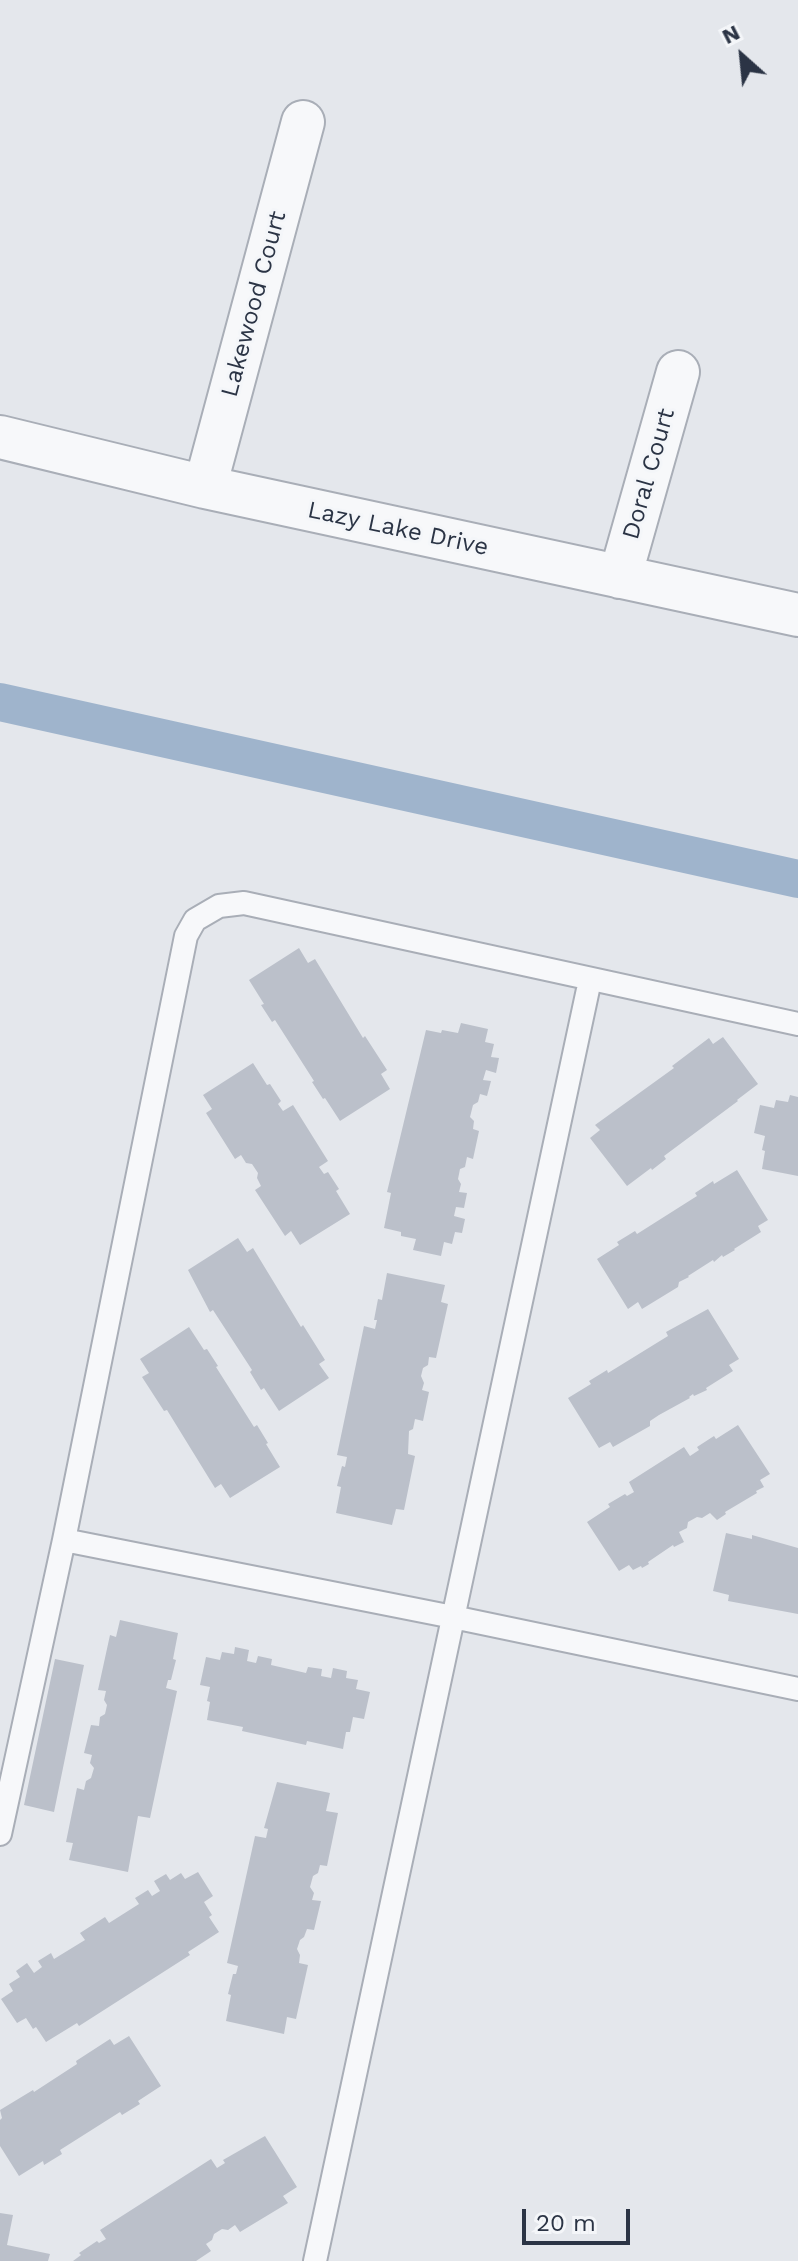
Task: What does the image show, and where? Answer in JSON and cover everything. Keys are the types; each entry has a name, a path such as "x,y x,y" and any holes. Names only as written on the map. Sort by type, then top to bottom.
{"street":[{"name":"Lakewood Court","path":"205,487 303,122"},
{"name":"Doral Court","path":"620,577 678,372"},
{"name":"Lazy Lake Drive","path":"0,437 205,487 798,615"}],"lane":[{"path":"0,1834 64,1540 186,936 195,920 219,906 244,903 798,1024"},
{"path":"315,2261 590,980"},
{"path":"64,1540 798,1689"}],"building":[{"path":"299,948 308,963 315,959 363,1038 365,1036 387,1070 381,1074 390,1089 340,1121 312,1082 275,1020 272,1022 261,1005 264,1004 249,980"},
{"path":"461,1023 488,1029 485,1042 494,1044 491,1057 499,1058 496,1073 486,1070 483,1080 491,1081 487,1096 480,1094 470,1117 474,1121 473,1129 479,1131 473,1159 467,1157 458,1179 461,1184 459,1192 467,1193 464,1208 456,1207 454,1216 465,1219 462,1233 455,1232 452,1244 444,1242 441,1256 413,1250 416,1239 384,1228 391,1193 387,1192 426,1030 458,1033"},
{"path":"723,1037 758,1084 664,1156 666,1159 652,1170 627,1186 590,1138 600,1130 595,1125 674,1068 672,1066 709,1038 713,1044"},
{"path":"253,1063 281,1101 278,1104 283,1111 293,1105 328,1161 319,1167 324,1174 328,1172 350,1214 300,1245 291,1231 285,1236 255,1190 261,1186 252,1164 246,1163 241,1155 235,1159 206,1113 212,1109 203,1095"},
{"path":"790,1095 798,1097 798,1176 762,1169 765,1136 754,1133 760,1105 774,1108 776,1100 788,1102"},
{"path":"737,1170 768,1220 758,1226 761,1232 688,1276 679,1282 678,1287 642,1309 638,1302 628,1309 597,1259 619,1245 617,1242 635,1231 637,1234 697,1196 695,1193 713,1181 714,1184"},
{"path":"238,1238 247,1252 253,1248 325,1360 319,1364 329,1378 279,1411 264,1388 261,1390 250,1372 252,1370 213,1310 210,1312 188,1270"},
{"path":"387,1273 445,1285 441,1302 448,1304 436,1358 429,1357 428,1365 423,1368 422,1390 429,1392 423,1421 415,1419 413,1429 409,1431 408,1454 415,1456 404,1510 396,1509 392,1525 336,1513 341,1487 337,1486 347,1457 337,1455 364,1326 375,1329 378,1299 382,1300"},
{"path":"708,1309 739,1359 729,1365 733,1371 707,1390 693,1394 659,1415 650,1421 650,1426 613,1447 610,1442 599,1448 568,1398 591,1384 589,1381 607,1370 608,1373 668,1336 666,1332"},
{"path":"189,1327 204,1350 207,1349 254,1427 257,1425 280,1467 230,1498 221,1484 215,1488 167,1410 164,1411 142,1377 149,1373 140,1359"},
{"path":"738,1425 770,1474 760,1480 764,1487 717,1520 710,1513 688,1522 687,1528 679,1532 684,1542 673,1545 649,1564 633,1570 629,1565 619,1571 587,1522 610,1507 608,1504 634,1492 629,1482 684,1447 690,1456 699,1450 697,1447 714,1436 716,1439"},
{"path":"726,1533 752,1539 752,1535 798,1548 798,1614 728,1601 729,1595 713,1591"},
{"path":"120,1620 178,1633 173,1659 176,1660 166,1688 177,1691 150,1818 138,1816 128,1872 69,1860 73,1843 66,1842 77,1788 84,1790 94,1768 90,1763 92,1755 84,1753 91,1725 99,1726 100,1717 105,1714 106,1691 98,1690 110,1635 116,1637"},
{"path":"235,1647 249,1650 247,1661 256,1663 258,1656 272,1659 271,1665 306,1673 308,1667 322,1669 321,1676 331,1678 333,1668 347,1671 346,1678 358,1680 356,1689 370,1692 364,1719 353,1717 343,1749 307,1741 306,1745 207,1720 210,1687 200,1685 206,1657 220,1660 222,1652 234,1654"},
{"path":"55,1659 84,1665 54,1812 24,1805"},
{"path":"277,1782 330,1793 326,1811 338,1813 327,1866 320,1865 310,1887 314,1893 312,1900 321,1901 314,1930 307,1929 297,1949 299,1963 308,1965 296,2019 287,2017 284,2034 226,2021 231,1995 228,1994 238,1966 227,1963 255,1836 266,1838 268,1829 264,1828"},
{"path":"198,1872 213,1896 204,1902 219,1932 188,1952 190,1955 79,2026 77,2023 46,2042 26,2018 17,2023 1,1999 13,1991 9,1984 20,1977 16,1971 27,1963 34,1973 42,1967 38,1961 51,1953 54,1959 85,1940 80,1933 105,1917 109,1923 139,1904 135,1898 148,1890 152,1896 160,1891 154,1881 166,1874 170,1880 181,1873 185,1879"},
{"path":"129,2036 161,2086 138,2101 140,2104 122,2115 120,2112 60,2150 62,2154 44,2165 43,2161 19,2176 0,2146 0,2110 34,2092 110,2039 114,2045"},
{"path":"265,2136 297,2187 283,2196 288,2203 240,2232 235,2225 214,2234 206,2244 211,2251 196,2261 73,2261 97,2241 106,2239 100,2230 211,2159 217,2168 225,2163 223,2160"},
{"path":"0,2213 13,2215 7,2245 50,2254 48,2261 0,2261"}],"waterway":[{"path":"0,702 798,879"}]}
